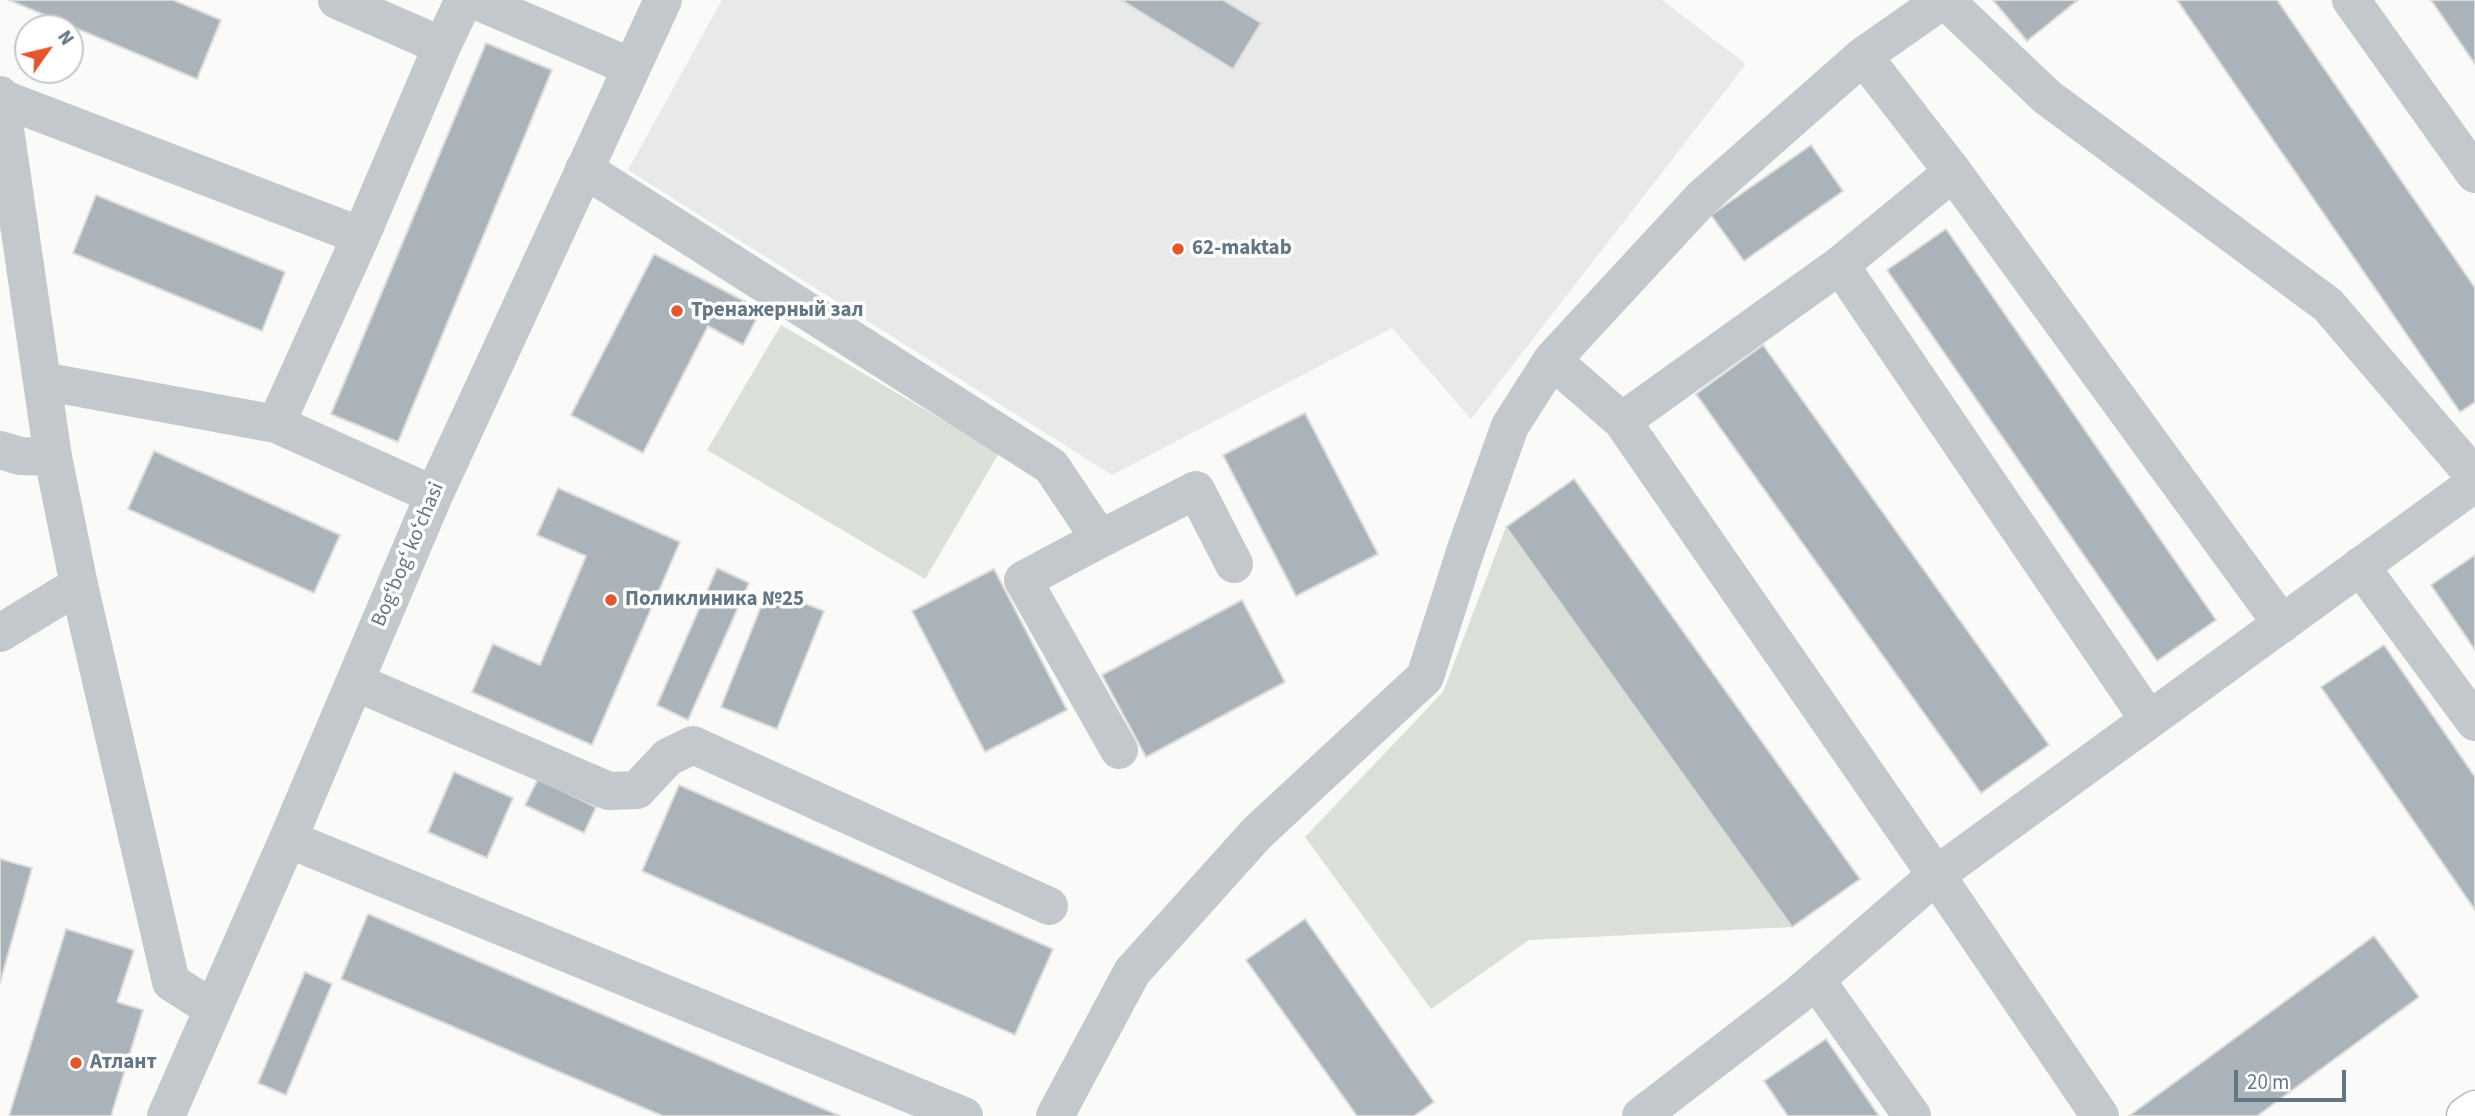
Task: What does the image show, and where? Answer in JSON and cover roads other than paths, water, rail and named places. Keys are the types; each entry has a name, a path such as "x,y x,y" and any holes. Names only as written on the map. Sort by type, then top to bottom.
{"highway":[{"path":"2466,1116 2475,1110"}],"street":[{"path":"337,0 442,46"},
{"path":"276,424 464,0"},
{"path":"475,0 631,67"},
{"name":"Bogʻbogʻ koʻchasi","path":"166,1116 288,839 434,495 663,0"},
{"path":"1055,1116 1132,972 1257,833 1424,677 1510,426 1552,359 1703,197 1863,56 1944,0 2047,97 2328,305 2475,477"},
{"path":"2351,0 2475,174"},
{"path":"1863,56 1953,172 2282,624"},
{"path":"213,1009 171,982 79,585 53,457 0,96 361,236"},
{"path":"584,169 1051,466 1100,539"},
{"path":"1622,421 1840,265 1953,172"},
{"path":"1840,265 2149,720"},
{"path":"1552,359 1622,421 2100,1116"},
{"path":"42,381 276,424 434,495"},
{"path":"0,450 20,456 53,457"},
{"path":"1641,1116 1815,980 1936,874 2475,483"},
{"path":"1119,750 1023,580 1196,490 1234,564"},
{"path":"2360,566 2475,722"},
{"path":"0,633 79,585"},
{"path":"355,682 609,791 637,790 668,757 693,745 1049,906"},
{"path":"288,839 964,1116"},
{"path":"1815,980 1912,1116"}],"place":[{"name":"62-maktab","path":"1178,249"},
{"name":"Тренажерный зал","path":"677,311"},
{"name":"Поликлиника №25","path":"611,600"},
{"name":"Атлант","path":"76,1063"}]}
